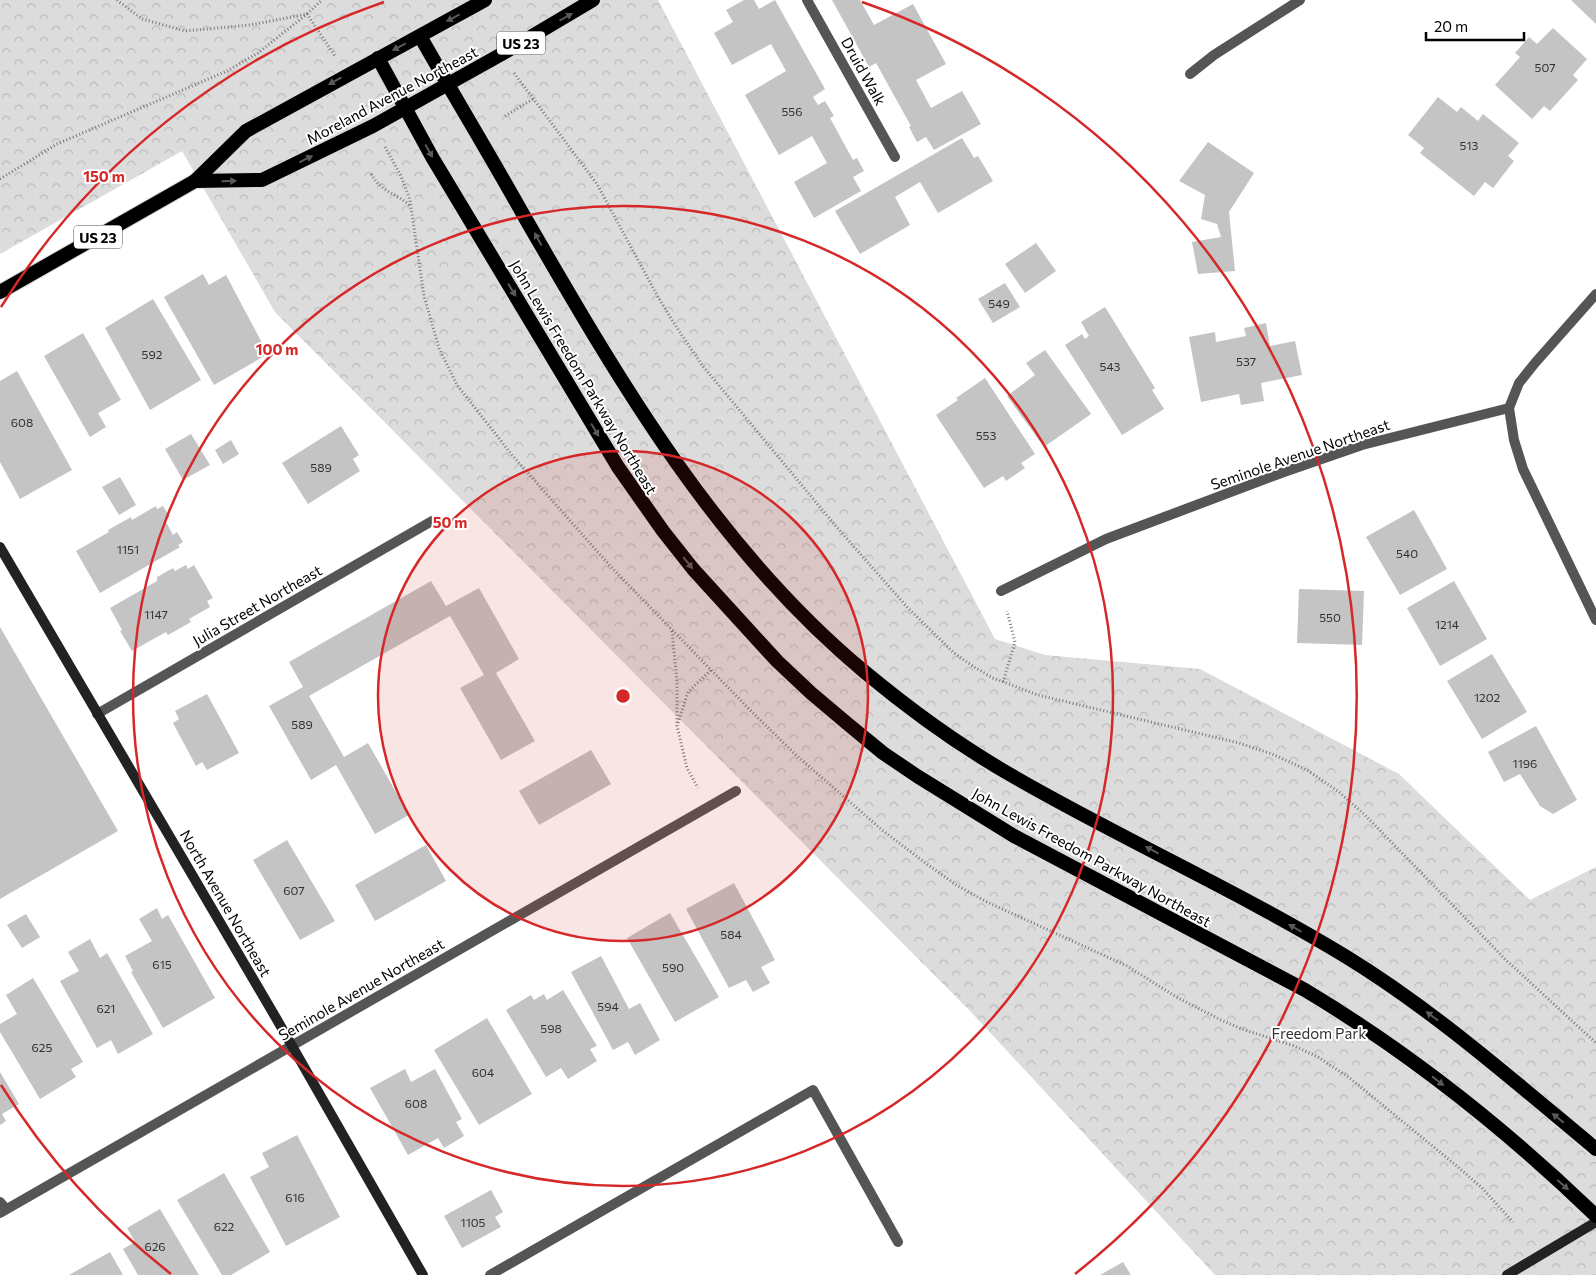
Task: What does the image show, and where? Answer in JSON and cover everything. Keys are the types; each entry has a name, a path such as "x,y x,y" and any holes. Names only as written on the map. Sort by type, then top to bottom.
{"highway":[{"name":"Moreland Avenue Northeast","path":"0,292 195,181 246,131 486,0"},
{"name":"Moreland Avenue Northeast","path":"195,181 262,180 406,108 592,0"},
{"name":"John Lewis Freedom Parkway Northeast","path":"420,36 579,312 669,454 741,548 784,598 863,670 933,725 1015,778 1265,911 1344,956 1393,987 1449,1029 1596,1148"},
{"name":"John Lewis Freedom Parkway Northeast","path":"378,58 442,174 596,432 638,497 663,532 776,661 883,753 976,814 1305,990 1382,1039 1504,1133 1571,1191 1596,1216"}],"main road":[{"name":"North Avenue Northeast","path":"0,547 292,1046 423,1275"},
{"path":"1507,1275 1596,1222"}],"street":[{"name":"Druid Walk","path":"807,0 894,157"},
{"path":"1190,74 1214,55 1300,0"},
{"path":"1596,294 1519,383 1509,408 1514,440 1523,469 1596,620"},
{"name":"Seminole Avenue Northeast","path":"1001,591 1106,539 1284,472 1362,445 1509,408"},
{"name":"Julia Street Northeast","path":"98,714 432,521"},
{"name":"Seminole Avenue Northeast","path":"2,1208 292,1046 736,791"},
{"path":"490,1275 813,1090 898,1242"}],"path":[{"path":"117,0 142,19 185,31 250,25 307,14"},
{"path":"0,179 57,144 205,81 243,62 258,53 322,0"},
{"path":"307,14 336,58"},
{"path":"505,116 533,100"},
{"path":"371,174 377,184 384,190 404,200 411,207"},
{"path":"1001,591 1015,642 1003,682"},
{"path":"672,630 677,682 677,726 688,768 708,806"},
{"path":"677,726 688,692 711,670"}],"green space":[{"name":"Freedom Park","path":"0,0 658,0 995,639 1045,655 1200,669 1399,774 1530,900 1596,867 1596,1275 1215,1275 971,1012 275,312 182,151 0,254"}],"building":[{"path":"744,0 754,0 759,9 775,0 825,89 813,97 818,105 825,101 834,116 830,118 853,160 857,158 864,171 853,177 861,191 814,218 794,182 827,163 812,136 779,155 745,95 786,71 771,44 732,65 714,33 733,22 726,10"},
{"path":"832,0 860,0 874,25 913,4 946,64 916,80 931,108 962,91 981,124 934,150 926,137 917,142 909,127 911,126 876,63 869,67"},
{"path":"1571,0 1596,0 1596,24"},
{"path":"1553,28 1587,59 1573,75 1578,80 1550,111 1544,106 1532,119 1495,85 1520,57 1515,53 1529,37 1537,44"},
{"path":"1438,97 1457,112 1461,107 1478,121 1483,114 1519,143 1508,156 1514,161 1493,188 1485,182 1474,196 1420,153 1424,148 1408,135"},
{"path":"962,138 974,158 978,156 993,181 938,213 920,182 895,197 910,225 860,254 835,211"},
{"path":"1208,142 1254,173 1229,212 1235,271 1198,274 1192,242 1221,237 1217,224 1201,219 1205,195 1179,181"},
{"path":"1036,243 1056,271 1025,293 1005,264"},
{"path":"203,274 209,285 226,275 268,354 214,385 164,297"},
{"path":"1005,283 1020,307 993,323 978,299"},
{"path":"153,299 201,380 150,410 105,328"},
{"path":"1105,307 1155,388 1152,390 1164,409 1122,435 1065,345 1082,334 1085,339 1089,336 1081,322"},
{"path":"1266,323 1270,346 1295,341 1302,375 1261,383 1264,401 1241,405 1239,394 1201,402 1189,337 1215,332 1216,342 1246,336 1244,328"},
{"path":"83,333 121,400 98,413 106,427 90,437 44,356"},
{"path":"1045,350 1091,414 1044,447 1007,396 1035,375 1026,363"},
{"path":"17,371 72,470 20,499 0,462 0,381"},
{"path":"985,378 1035,454 1021,463 1025,468 1006,481 1003,476 984,488 936,415 958,400 956,398"},
{"path":"341,426 359,455 353,459 360,471 308,504 282,463"},
{"path":"191,434 210,465 183,480 165,449"},
{"path":"231,440 239,454 223,464 215,450"},
{"path":"120,477 136,505 119,515 102,487"},
{"path":"156,506 157,509 163,506 170,517 165,520 173,535 177,532 183,542 178,545 180,547 100,593 76,551 131,517 132,520"},
{"path":"1414,510 1447,569 1400,595 1366,537"},
{"path":"186,565 188,569 194,565 213,598 207,601 210,607 189,619 191,622 168,635 166,632 132,651 120,631 122,630 110,608 157,581 157,577 173,568 175,571"},
{"path":"431,581 446,606 479,588 519,659 496,673 535,741 501,760 460,688 484,675 450,616 309,696 344,757 368,743 409,815 375,834 336,765 311,780 269,706 303,687 289,662"},
{"path":"1454,581 1487,639 1440,666 1407,608"},
{"path":"1299,589 1364,591 1362,645 1297,643"},
{"path":"0,627 118,831 0,899"},
{"path":"1492,654 1527,712 1482,739 1447,681"},
{"path":"207,694 239,753 207,770 202,762 196,766 173,723 179,719 175,711"},
{"path":"1536,726 1577,800 1553,814 1540,806 1520,774 1504,782 1488,752"},
{"path":"591,750 611,784 539,825 519,791"},
{"path":"287,840 335,921 300,940 253,860"},
{"path":"426,845 446,881 375,921 355,885"},
{"path":"734,883 775,960 761,967 770,983 753,992 746,980 729,988 686,909"},
{"path":"157,908 162,919 168,915 215,998 163,1028 131,972 133,971 125,956 152,941 139,919"},
{"path":"670,913 719,997 675,1022 627,938"},
{"path":"26,914 40,937 22,948 7,925"},
{"path":"90,939 100,958 107,953 153,1034 118,1054 111,1040 97,1048 60,981 79,971 68,952"},
{"path":"601,956 629,1009 640,1003 660,1040 635,1055 628,1042 613,1050 571,972"},
{"path":"33,978 83,1062 71,1069 76,1077 40,1099 0,1032 0,1024 17,1014 6,995"},
{"path":"563,990 597,1046 590,1049 597,1061 568,1079 561,1068 546,1077 506,1010 531,995 534,1000 544,994 547,1000"},
{"path":"487,1018 532,1094 479,1125 434,1050"},
{"path":"405,1069 411,1082 435,1069 462,1119 456,1122 464,1136 444,1148 438,1138 408,1155 370,1088"},
{"path":"0,1072 19,1104 2,1114 6,1121 0,1125"},
{"path":"297,1135 340,1217 286,1246 250,1177 269,1167 262,1153"},
{"path":"224,1173 270,1252 231,1275 222,1275 177,1200"},
{"path":"491,1190 503,1212 495,1217 501,1227 462,1248 444,1216"},
{"path":"160,1209 199,1275 138,1275 123,1249 135,1242 127,1228"},
{"path":"110,1252 123,1275 69,1275"},
{"path":"1123,1262 1131,1275 1100,1275"}]}
